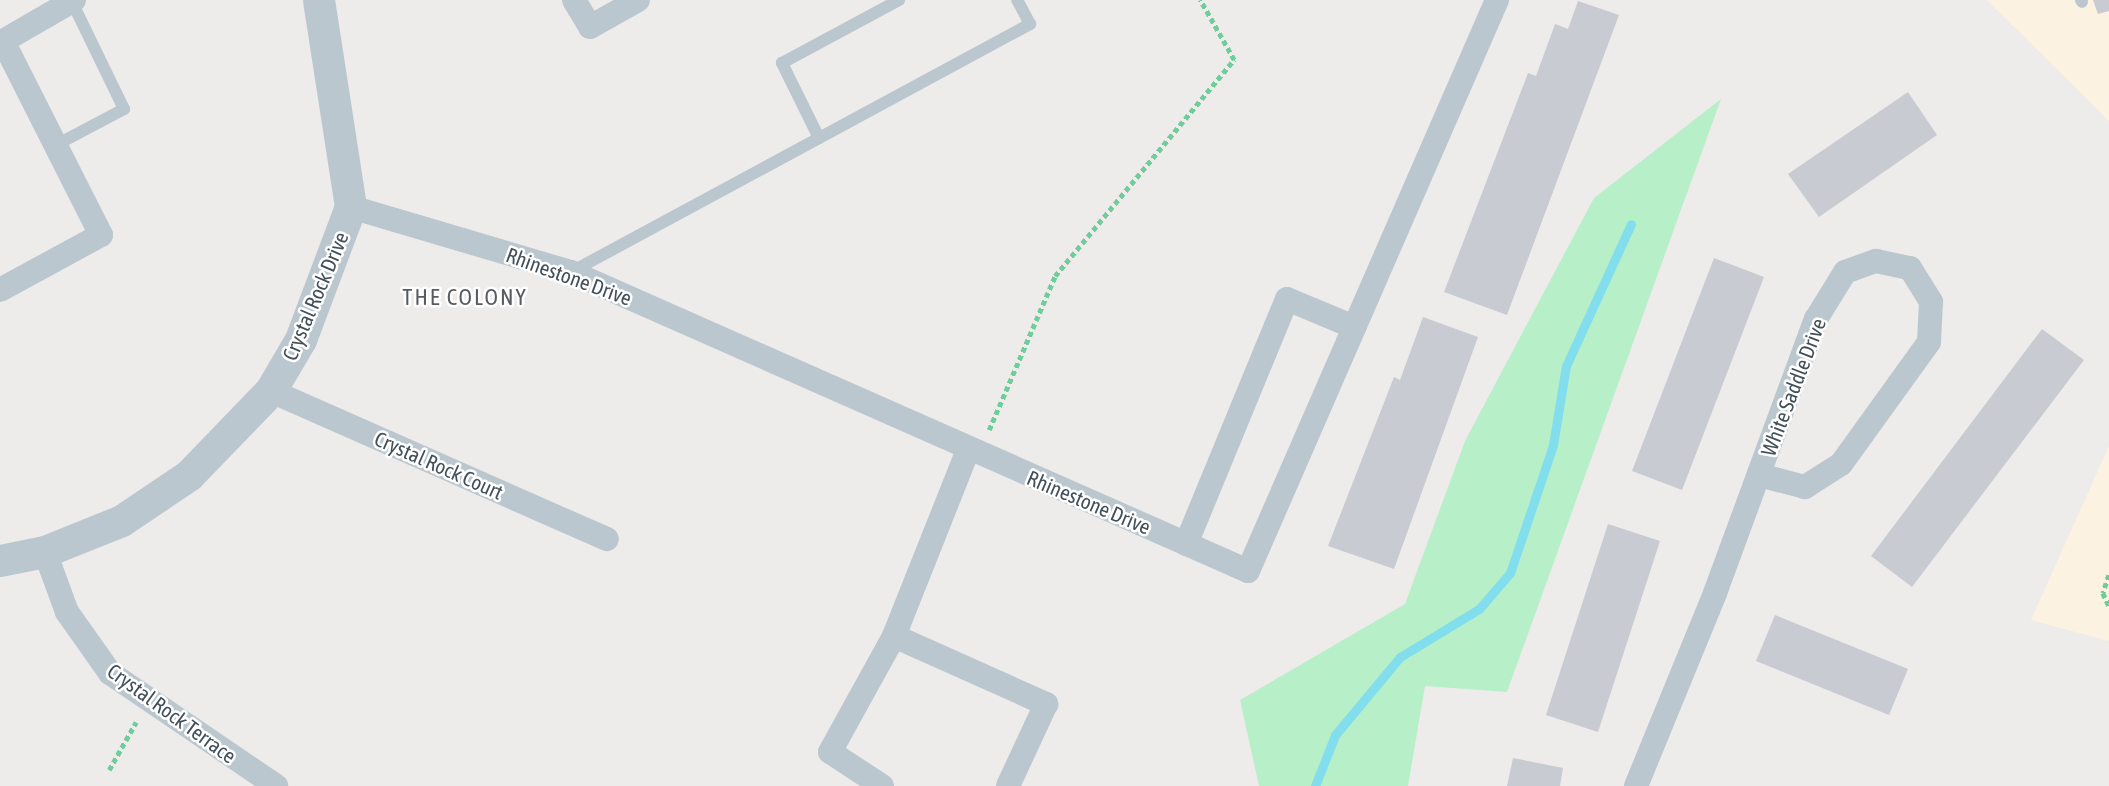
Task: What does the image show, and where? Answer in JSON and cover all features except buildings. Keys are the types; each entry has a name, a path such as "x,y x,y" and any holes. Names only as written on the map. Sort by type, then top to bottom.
{"street":[{"name":"Crystal Rock Drive","path":"0,561 45,552 122,521 189,476 271,391 301,340 351,207 319,0"},
{"path":"574,0 590,27 638,0"},
{"name":"Rhinestone Drive","path":"351,207 571,272 766,355 974,452 1248,571 1497,0"},
{"path":"0,290 101,236 3,41 73,2"},
{"name":"White Saddle Drive","path":"1636,786 1759,475 1816,319 1845,272 1876,261 1910,268 1931,302 1929,342 1841,464 1805,487 1759,475"},
{"path":"1186,544 1287,299 1354,327"},
{"name":"Crystal Rock Court","path":"271,391 607,539"},
{"path":"882,786 830,752 894,636 974,452"},
{"name":"Crystal Rock Terrace","path":"45,552 67,612 103,663 149,700 276,786"},
{"path":"894,636 1046,704 1008,786"}],"lane":[{"path":"819,138 782,63 900,0"},
{"path":"571,272 1030,24 1017,0"},
{"path":"56,145 124,108 73,2"}],"path":[{"path":"974,452 1055,276 1234,60 1200,0"},
{"path":"2109,575 2103,593 2109,606"},
{"path":"109,770 149,700"}],"shaded area":[{"path":"1987,0 2109,0 2109,121"},
{"path":"2109,446 2109,641 2031,620"}],"green space":[{"path":"1721,99 1507,692 1425,686 1408,786 1259,786 1240,700 1405,604 1465,441 1594,198"}],"waterway":[{"path":"1315,786 1335,735 1400,657 1479,609 1510,573 1553,445 1566,366 1631,224"}],"district":[{"name":"THE COLONY","path":"465,297"}]}
